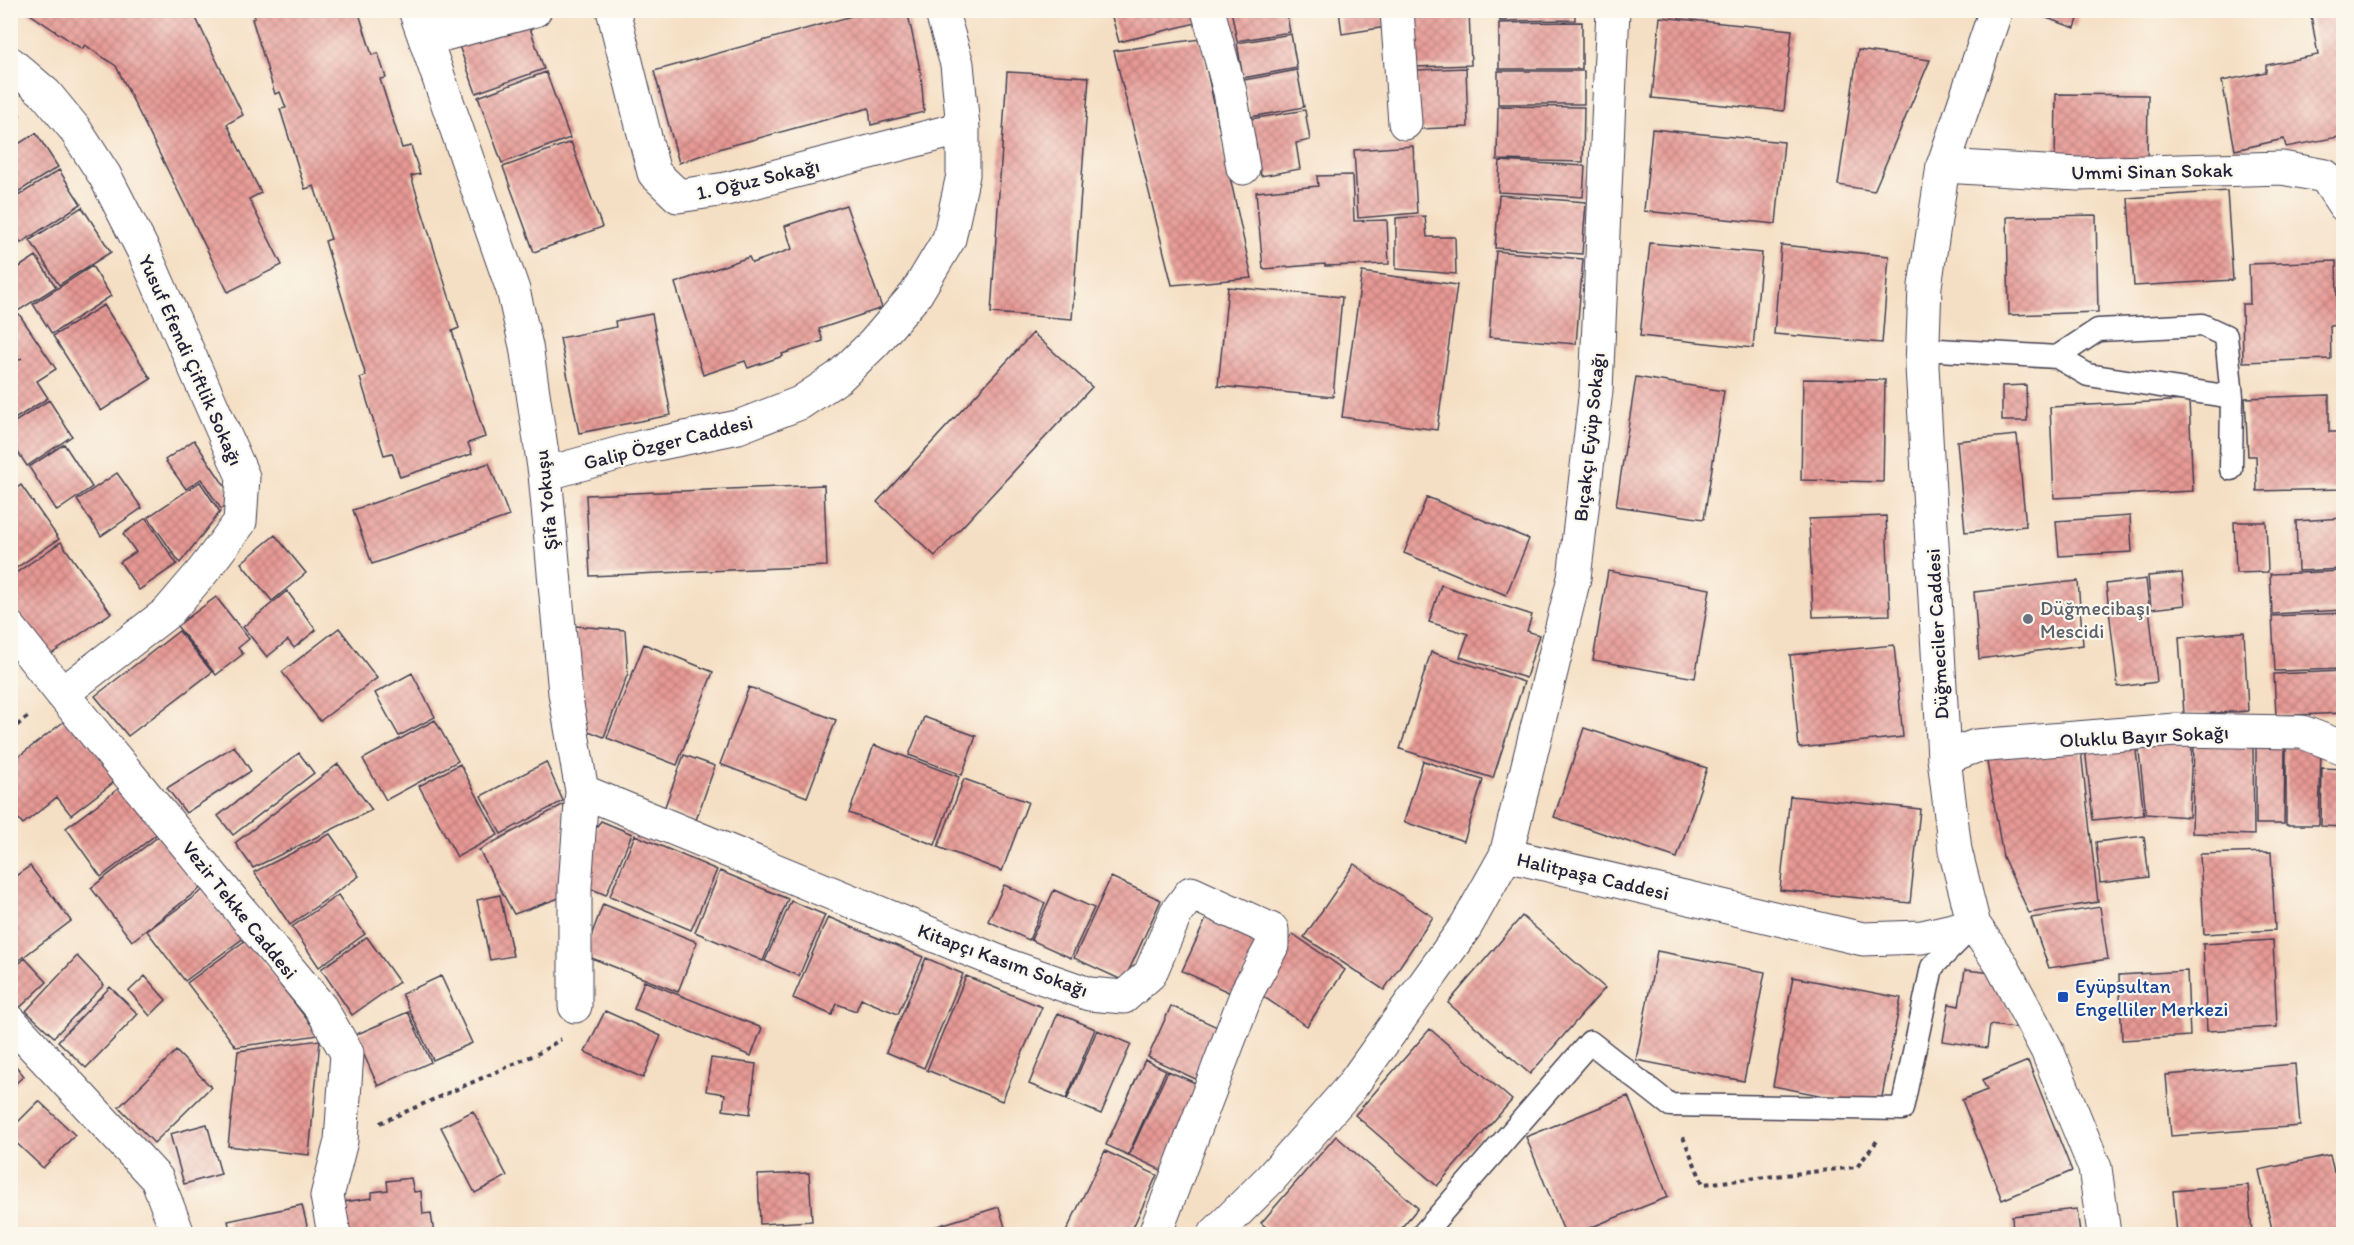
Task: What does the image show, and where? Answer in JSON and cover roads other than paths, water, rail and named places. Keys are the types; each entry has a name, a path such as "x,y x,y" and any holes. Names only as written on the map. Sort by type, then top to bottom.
{"street":[{"path":"421,25 535,10"},
{"name":"1. Oğuz Sokağı","path":"613,10 654,173 678,196 726,189 963,128"},
{"name":"Galip Özger Caddesi","path":"545,474 642,447 738,427 800,403 838,377 874,343 916,294 949,238 963,176 963,128 957,64 941,10"},
{"path":"1208,10 1230,92 1243,168"},
{"path":"1398,10 1405,123"},
{"name":"Bıçakçı Eyüp Sokağı","path":"1506,855 1574,578 1596,390 1613,10"},
{"name":"Düğmeciler Caddesi","path":"1996,10 1943,166 1925,285 1922,349 1944,758 1955,850 1974,925 2001,964 2047,1050 2095,1168 2104,1234"},
{"name":"Şifa Yokuşu","path":"421,25 513,290 526,346 545,474 565,693 582,791 575,887 575,1006"},
{"name":"Yusuf Efendi Çiftlik Sokağı","path":"10,63 46,94 74,128 105,176 145,254 243,477 240,522 203,571 168,612 62,694"},
{"name":"Ummi Sinan Sokak","path":"1943,166 2078,174 2282,168 2325,176 2343,205"},
{"name":"Vezir Tekke Caddesi","path":"10,628 321,1008 346,1053 341,1141 327,1196 334,1234"},
{"name":"Oluklu Bayır Sokağı","path":"1944,758 1976,746 2175,730 2302,732 2343,748"},
{"name":"Kitapçı Kasım Sokağı","path":"582,791 1009,966 1089,994 1124,997 1150,974 1176,913 1191,893 1272,930 1272,946 1248,990 1155,1234"},
{"name":"Halitpaşa Caddesi","path":"1215,1234 1270,1179 1351,1087 1466,926 1506,855 1863,939 1922,937 1974,925"},
{"path":"10,1022 157,1179 178,1234"}],"lane":[{"path":"2056,357 2098,330 2202,325 2226,336 2232,397 2230,469"},
{"path":"1922,349 2056,357 2088,375 2232,397"},
{"path":"1423,1234 1590,1042 1670,1105 1902,1109 1932,967 1974,925"}],"place":[{"name":"Düğmecibaşı Mescidi","path":"2028,619"},
{"name":"Eyüpsultan Engelliler Merkezi","path":"2063,997"}]}
